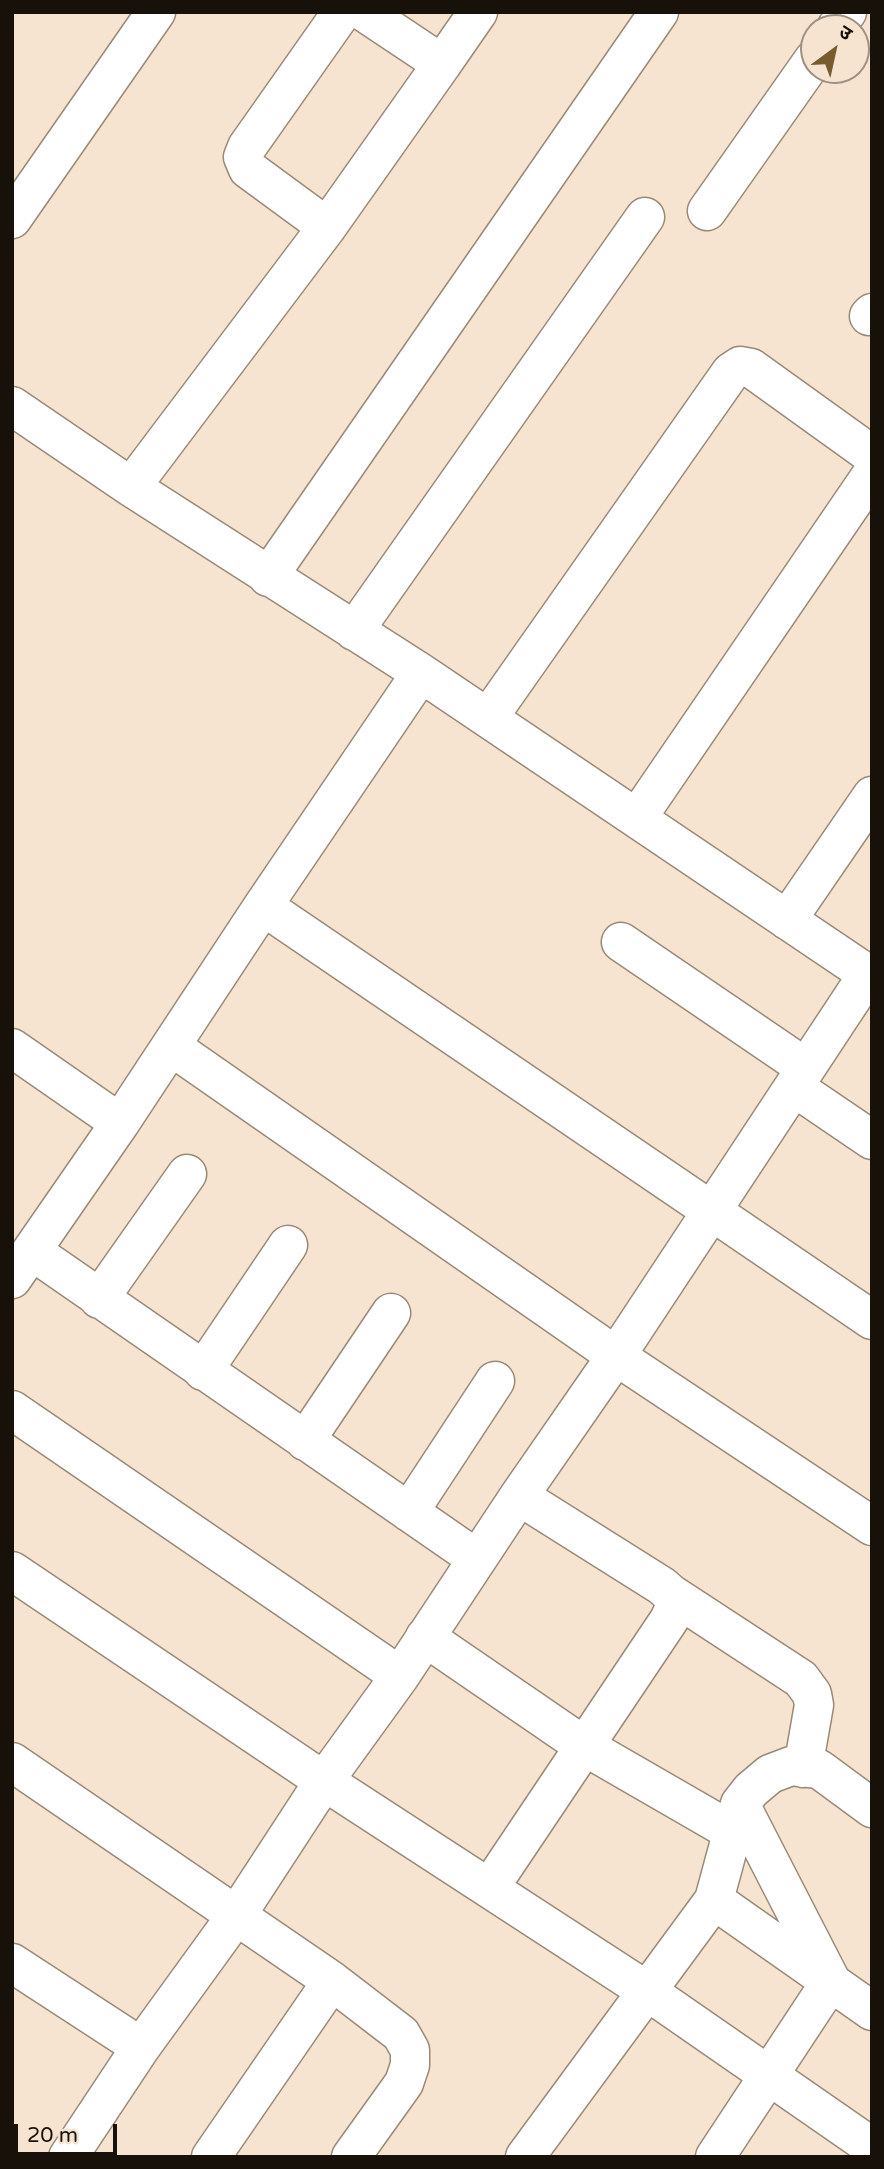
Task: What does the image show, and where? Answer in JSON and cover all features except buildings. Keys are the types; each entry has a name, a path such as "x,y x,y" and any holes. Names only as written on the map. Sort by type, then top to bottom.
{"street":[{"path":"12,219 156,12"},
{"path":"327,227 248,169 243,157 342,12"},
{"path":"364,12 442,64"},
{"path":"131,488 327,227 478,12"},
{"path":"268,577 659,12"},
{"path":"707,211 800,79"},
{"path":"354,631 645,217"},
{"path":"488,718 731,372 740,366 751,368 872,455"},
{"path":"12,406 131,488 421,673 870,976 400,1676 324,1781 236,1916 141,2048 68,2157"},
{"path":"638,818 872,474"},
{"path":"421,673 263,906 172,1047 18,1268 99,1299 477,1559"},
{"path":"787,920 872,796"},
{"path":"263,906 872,1320"},
{"path":"621,942 800,1078 872,1140"},
{"path":"172,1047 616,1356 872,1526"},
{"path":"12,1048 120,1123"},
{"path":"99,1299 187,1174"},
{"path":"202,1371 288,1245"},
{"path":"305,1441 391,1313"},
{"path":"409,1512 495,1381"},
{"path":"12,1410 400,1676"},
{"path":"519,1496 801,1679 813,1694 814,1705 803,1768"},
{"path":"12,1571 324,1781 646,1991 872,2147"},
{"path":"490,1887 669,1620 676,1605 671,1594"},
{"path":"425,1637 584,1746 737,1818 831,1981"},
{"path":"12,1762 332,1981 401,2034 410,2050 410,2065 404,2082 351,2157"},
{"path":"525,2157 714,1900 737,1818 751,1790 771,1774 791,1766 818,1769 872,1808"},
{"path":"714,1900 872,2011"},
{"path":"12,1963 141,2048"},
{"path":"211,2157 332,1981"},
{"path":"715,2157 831,1981"}]}
